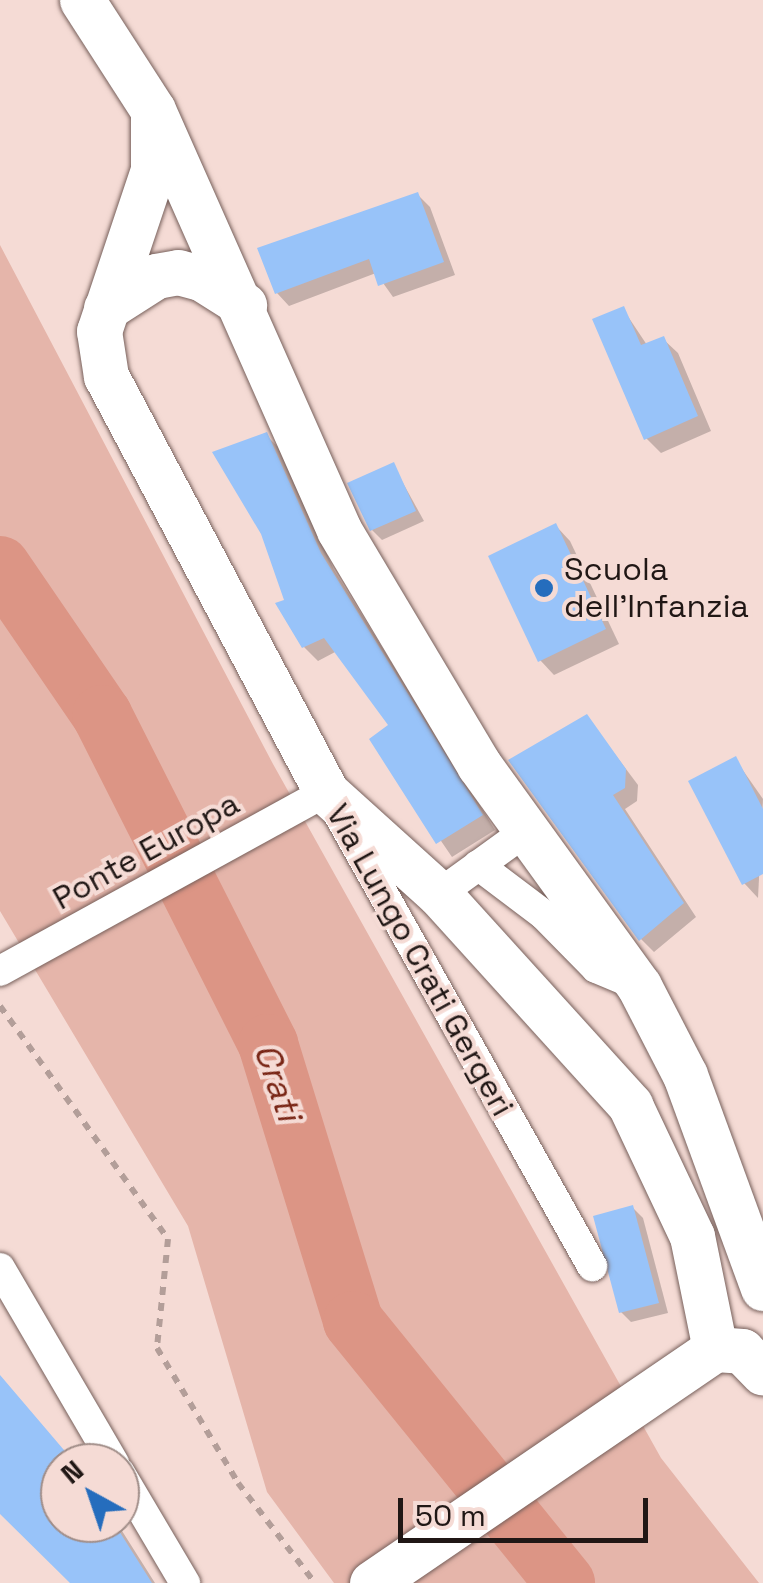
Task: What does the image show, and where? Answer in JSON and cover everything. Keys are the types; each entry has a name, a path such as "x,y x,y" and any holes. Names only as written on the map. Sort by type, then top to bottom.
{"street":[{"path":"82,0 153,110 244,305 339,530 479,765 640,986 685,1074 763,1288"},
{"path":"153,110 153,170 106,308 98,359 326,792"},
{"path":"106,308 156,276 178,272 202,278 244,305"},
{"name":"Via Lungo Crati Gergeri","path":"326,792 439,894 630,1106 692,1236 699,1359"},
{"name":"Via Lungo Crati Gergeri","path":"326,792 592,1266"},
{"name":"Ponte Europa","path":"0,971 326,792"},
{"path":"439,894 526,831"},
{"path":"478,865 544,915 596,968 640,986"},
{"path":"0,1268 102,1443"},
{"path":"372,1583 699,1359 742,1351 763,1374"},
{"path":"140,1507 184,1583"}],"path":[{"path":"0,1006 168,1239 157,1348 238,1484 315,1583"}],"shaded area":[{"path":"0,245 273,764 661,1458 759,1583 334,1583 267,1492 188,1226 0,911"}],"building":[{"path":"418,192 444,262 378,286 369,259 275,294 257,248"},
{"path":"624,306 641,345 664,336 698,416 644,440 592,319"},
{"path":"267,432 321,553 483,815 436,844 369,739 388,725 324,638 302,648 275,603 284,600 261,534 212,452"},
{"path":"394,462 416,511 370,531 347,483"},
{"path":"556,523 606,629 538,662 488,556"},
{"path":"587,714 626,769 625,788 613,795 684,903 639,941 508,760"},
{"path":"736,756 763,809 763,874 742,885 688,781"},
{"path":"633,1205 659,1303 619,1313 593,1216"},
{"path":"0,1375 58,1443 40,1443 40,1543 127,1543 152,1583 70,1583 0,1514"}],"waterway":[{"name":"Crati","path":"0,566 102,715 268,1044 353,1321 565,1583"}],"place":[{"name":"Scuola dell'Infanzia","path":"544,588"}]}
